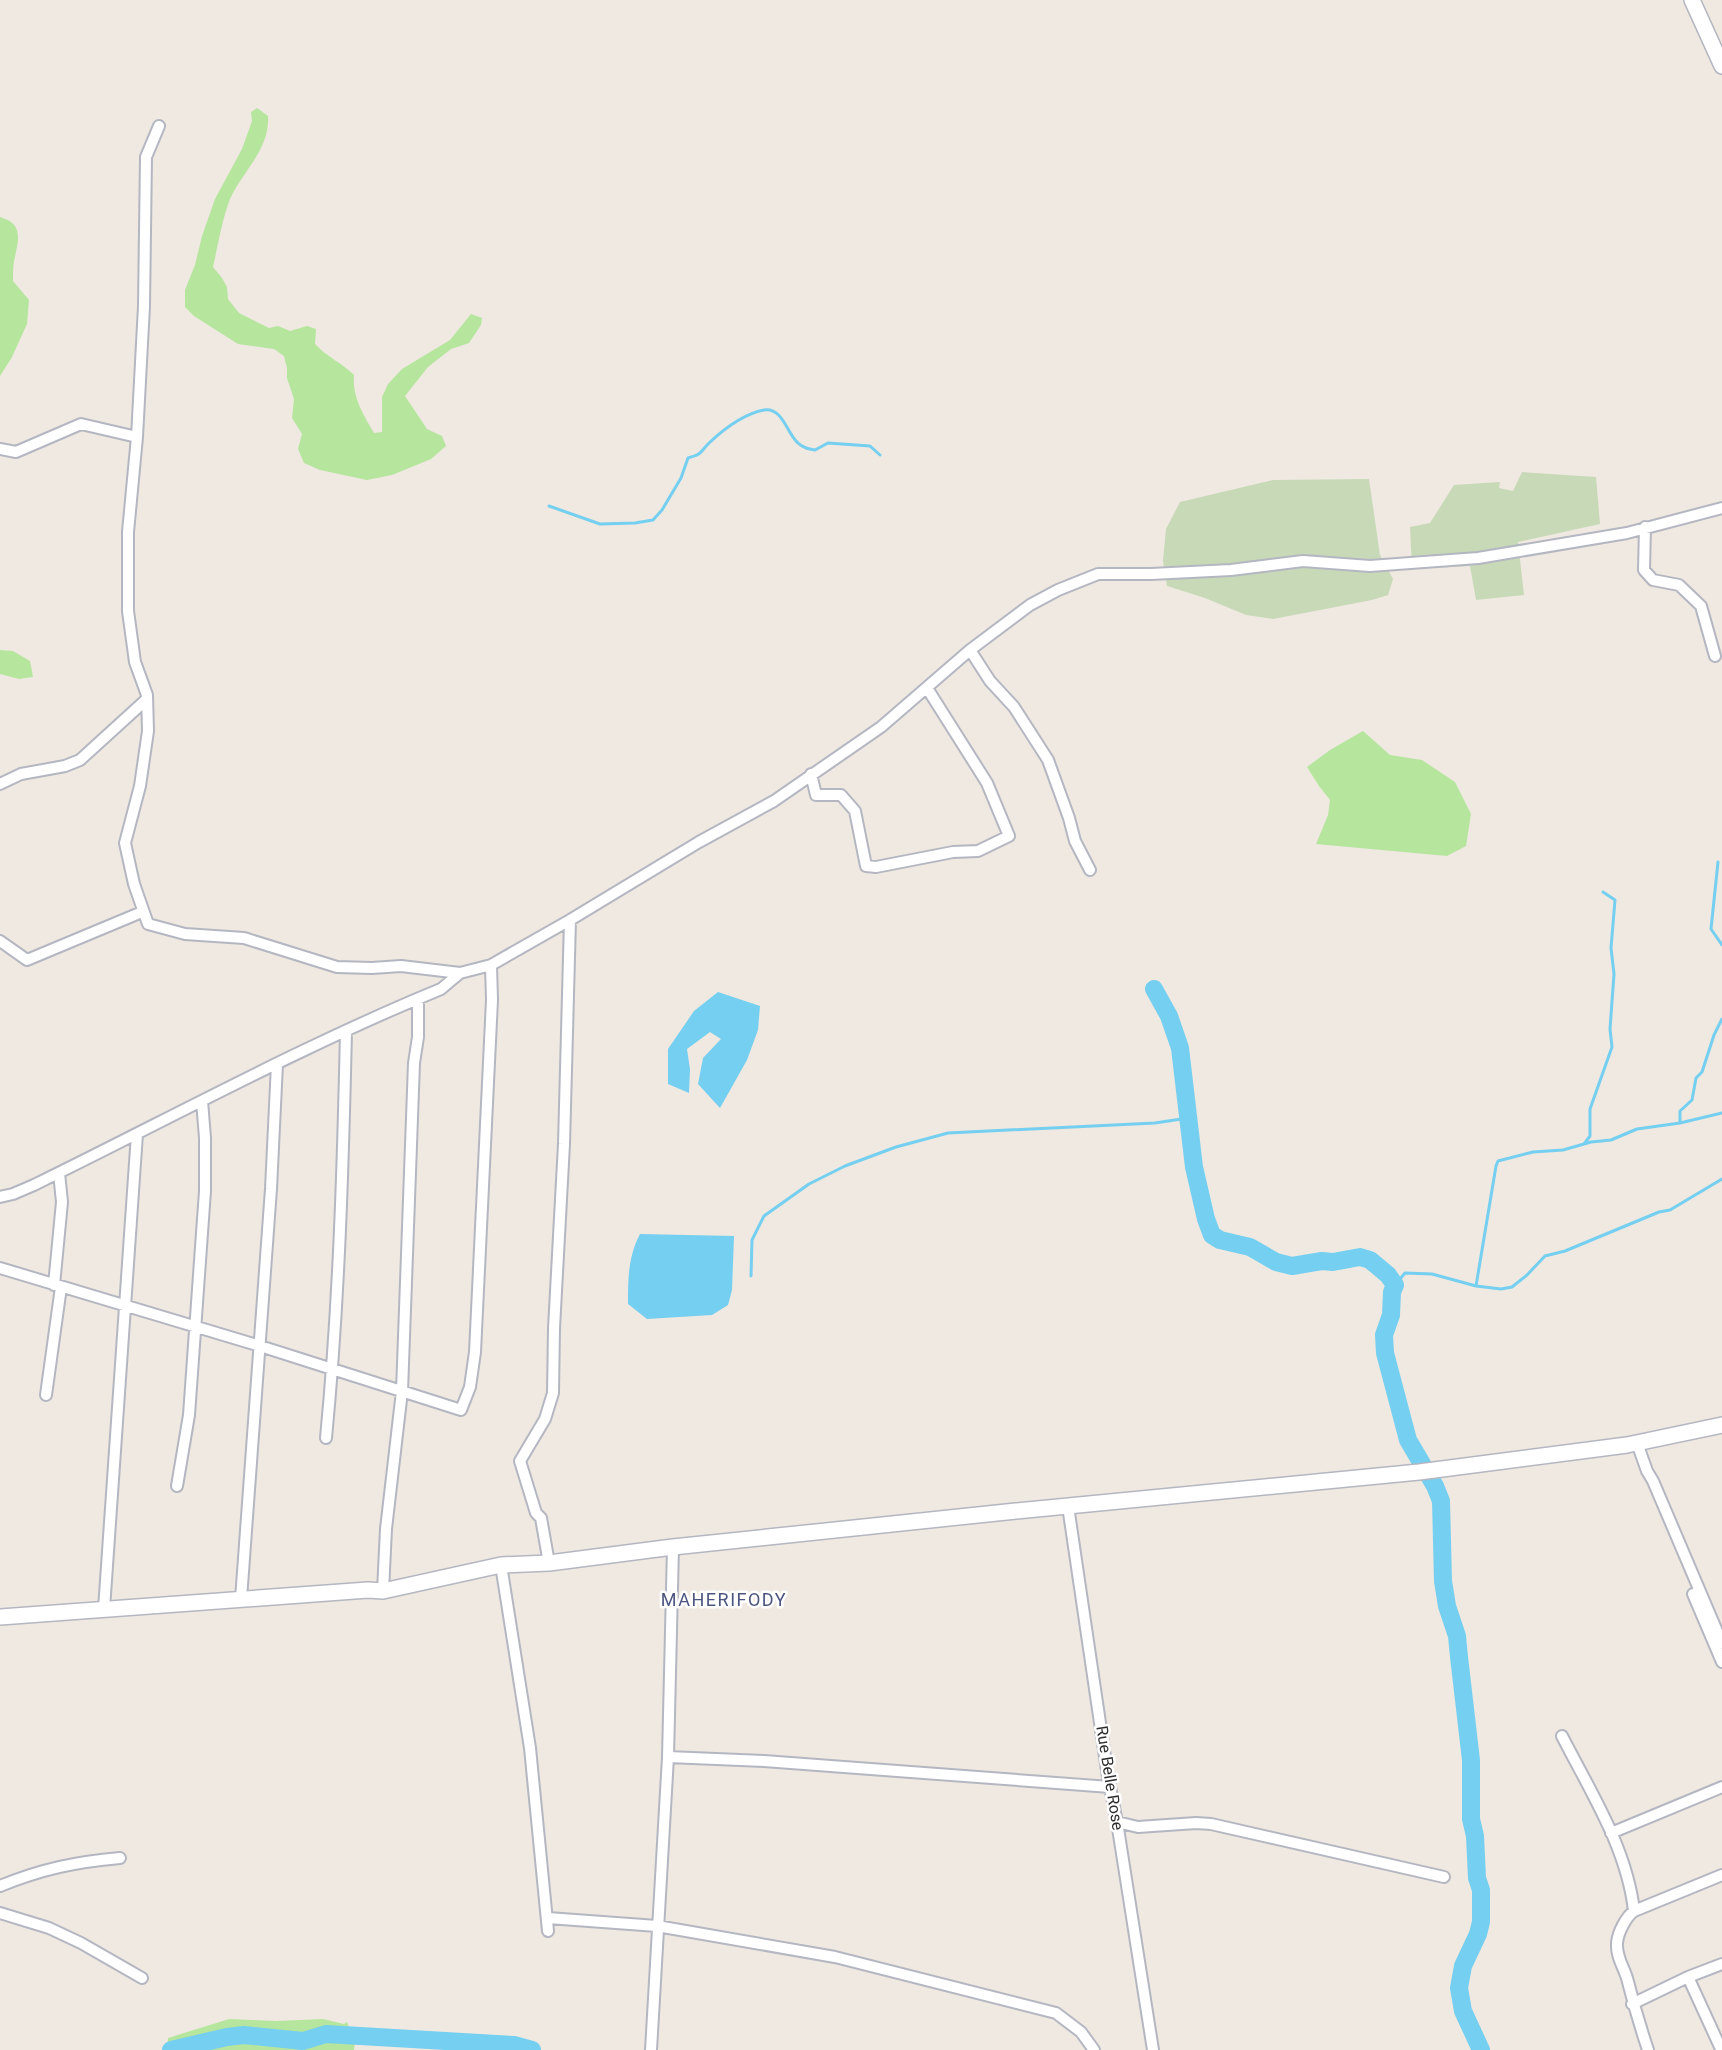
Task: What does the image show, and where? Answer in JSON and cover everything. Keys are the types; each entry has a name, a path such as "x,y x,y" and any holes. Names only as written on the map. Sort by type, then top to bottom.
{"street":[{"path":"1692,0 1722,66"},
{"path":"159,126 146,157 144,306 137,437 128,532 128,611 135,662 147,699 148,731 140,786 125,843 142,912 148,924 185,934 244,938 337,967 401,966 460,974"},
{"path":"0,449 16,452 81,424 137,437"},
{"path":"0,1197 14,1194 59,1173 277,1064 441,989 460,974 491,965 570,920 699,842 774,801 881,727 970,650 1030,605 1058,590 1098,574 1219,570 1303,561 1370,566 1478,558 1627,533 1722,508"},
{"path":"1645,527 1644,570 1653,580 1679,585 1701,606 1714,656"},
{"path":"970,650 990,681 1014,707 1048,760 1075,841 1090,870"},
{"path":"811,774 816,795 841,795 855,811 866,866 876,867 953,852 978,851 1009,836 987,783 927,688"},
{"path":"0,784 21,774 65,766 81,760 147,699"},
{"path":"0,941 27,960 142,912"},
{"path":"549,1563 541,1518 536,1513 520,1461 545,1419 553,1393 554,1328 564,1144 570,920"},
{"path":"0,1268 260,1346 461,1410 470,1387 476,1352 492,1012 491,965"},
{"path":"383,1591 386,1529 402,1392 418,999"},
{"path":"326,1438 333,1369 341,1221 346,1031"},
{"path":"242,1599 271,1189 277,1064"},
{"path":"177,1486 189,1415 205,1191 202,1101"},
{"path":"104,1609 137,1134"},
{"path":"46,1395 58,1286 62,1202 59,1173"},
{"path":"0,1617 368,1590 383,1591 501,1565 549,1563 673,1547 1419,1472 1637,1443 1722,1425"},
{"path":"1637,1443 1722,1662"},
{"name":"Rue Belle Rose","path":"1068,1506 1110,1787 1153,2050"},
{"path":"1675,1541 1722,1643"},
{"path":"651,2050 668,1757 673,1547"},
{"path":"501,1565 530,1748 548,1932"},
{"path":"1562,1736 1611,1833 1631,1886 1634,1911"},
{"path":"668,1757 764,1761 1110,1787"},
{"path":"1611,1833 1722,1787"},
{"path":"1117,1822 1138,1827 1211,1824 1444,1877"},
{"path":"0,1886 27,1875 77,1862 120,1858"},
{"path":"1648,2050 1632,2004 1626,1976 1618,1958 1617,1941 1627,1917 1634,1911 1722,1875"},
{"path":"0,1913 49,1928 81,1943 142,1978"},
{"path":"548,1917 657,1926 835,1957 1056,2013 1081,2032 1094,2050"},
{"path":"1632,2004 1688,1977 1722,1964"},
{"path":"1688,1977 1721,2049"}],"green space":[{"path":"257,108 268,116 265,139 230,199 213,267 227,287 228,299 239,313 269,328 278,326 290,331 307,326 316,329 315,344 354,375 357,398 374,433 382,432 382,397 388,384 402,369 450,340 471,314 482,318 481,325 469,343 451,349 428,367 405,396 427,429 442,436 446,446 431,459 392,475 367,480 320,470 304,463 298,449 302,434 292,418 294,399 287,378 284,356 274,349 238,344 194,316 185,307 185,290 215,199 242,149 252,121 251,112"},
{"path":"0,217 13,224 18,234 13,281 29,300 27,324 12,357 0,376"},
{"path":"1522,472 1596,477 1600,524 1518,542 1524,595 1476,600 1470,566 1412,569 1410,527 1430,523 1454,485 1500,482 1499,488 1513,491"},
{"path":"1369,479 1380,555 1393,579 1388,595 1273,619 1246,615 1205,598 1167,586 1163,561 1166,529 1180,502 1273,480"},
{"path":"0,650 13,651 30,661 33,677 19,679 0,674"},
{"path":"1363,731 1390,755 1422,760 1455,782 1471,814 1466,846 1447,856 1316,844 1328,815 1330,800 1307,767 1330,750"},
{"path":"229,2019 276,2021 323,2019 344,2024 347,2022 355,2042 354,2050 167,2050 168,2038"}],"water":[{"path":"718,992 760,1006 758,1030 747,1060 720,1108 698,1084 703,1058 721,1039 710,1032 687,1049 690,1069 689,1093 668,1084 668,1049 694,1011"},
{"path":"640,1234 734,1236 732,1290 728,1305 712,1315 647,1319 628,1304 631,1260"}],"waterway":[{"path":"549,506 600,524 653,520 662,510 681,478 688,458 699,454 715,437 735,422 764,410 776,413 794,439 806,448 815,450 828,443 870,446 880,455"},
{"path":"1718,862 1711,929 1722,945"},
{"path":"1584,1144 1590,1136 1590,1109 1612,1047 1610,1029 1614,974 1611,948 1615,900 1603,892"},
{"path":"1154,989 1169,1016 1180,1048 1194,1167 1212,1235 1220,1240 1250,1247 1276,1262 1292,1266 1360,1257 1370,1260 1388,1275 1395,1285 1392,1292 1391,1315 1384,1335 1385,1353 1408,1440 1435,1486 1441,1501 1443,1581 1447,1606 1457,1636 1471,1760 1471,1819 1475,1836 1477,1878 1481,1890 1481,1922 1463,1966 1459,1988 1463,2011 1481,2050"},
{"path":"1680,1123 1680,1111 1692,1100 1696,1078 1702,1072 1714,1035 1722,1019"},
{"path":"1395,1285 1405,1273 1432,1274 1476,1286 1498,1161 1533,1152 1563,1150 1591,1142 1611,1140 1637,1129 1680,1123 1722,1113"},
{"path":"751,1276 752,1240 764,1216 809,1184 845,1166 896,1147 948,1133 1155,1123 1188,1118"},
{"path":"1476,1286 1501,1289 1512,1287 1545,1256 1565,1251 1659,1212 1670,1210 1722,1179"},
{"path":"171,2050 244,2035 303,2041 326,2034 514,2045 532,2050"}],"district":[{"name":"MAHERIFODY","path":"724,1599"}]}
